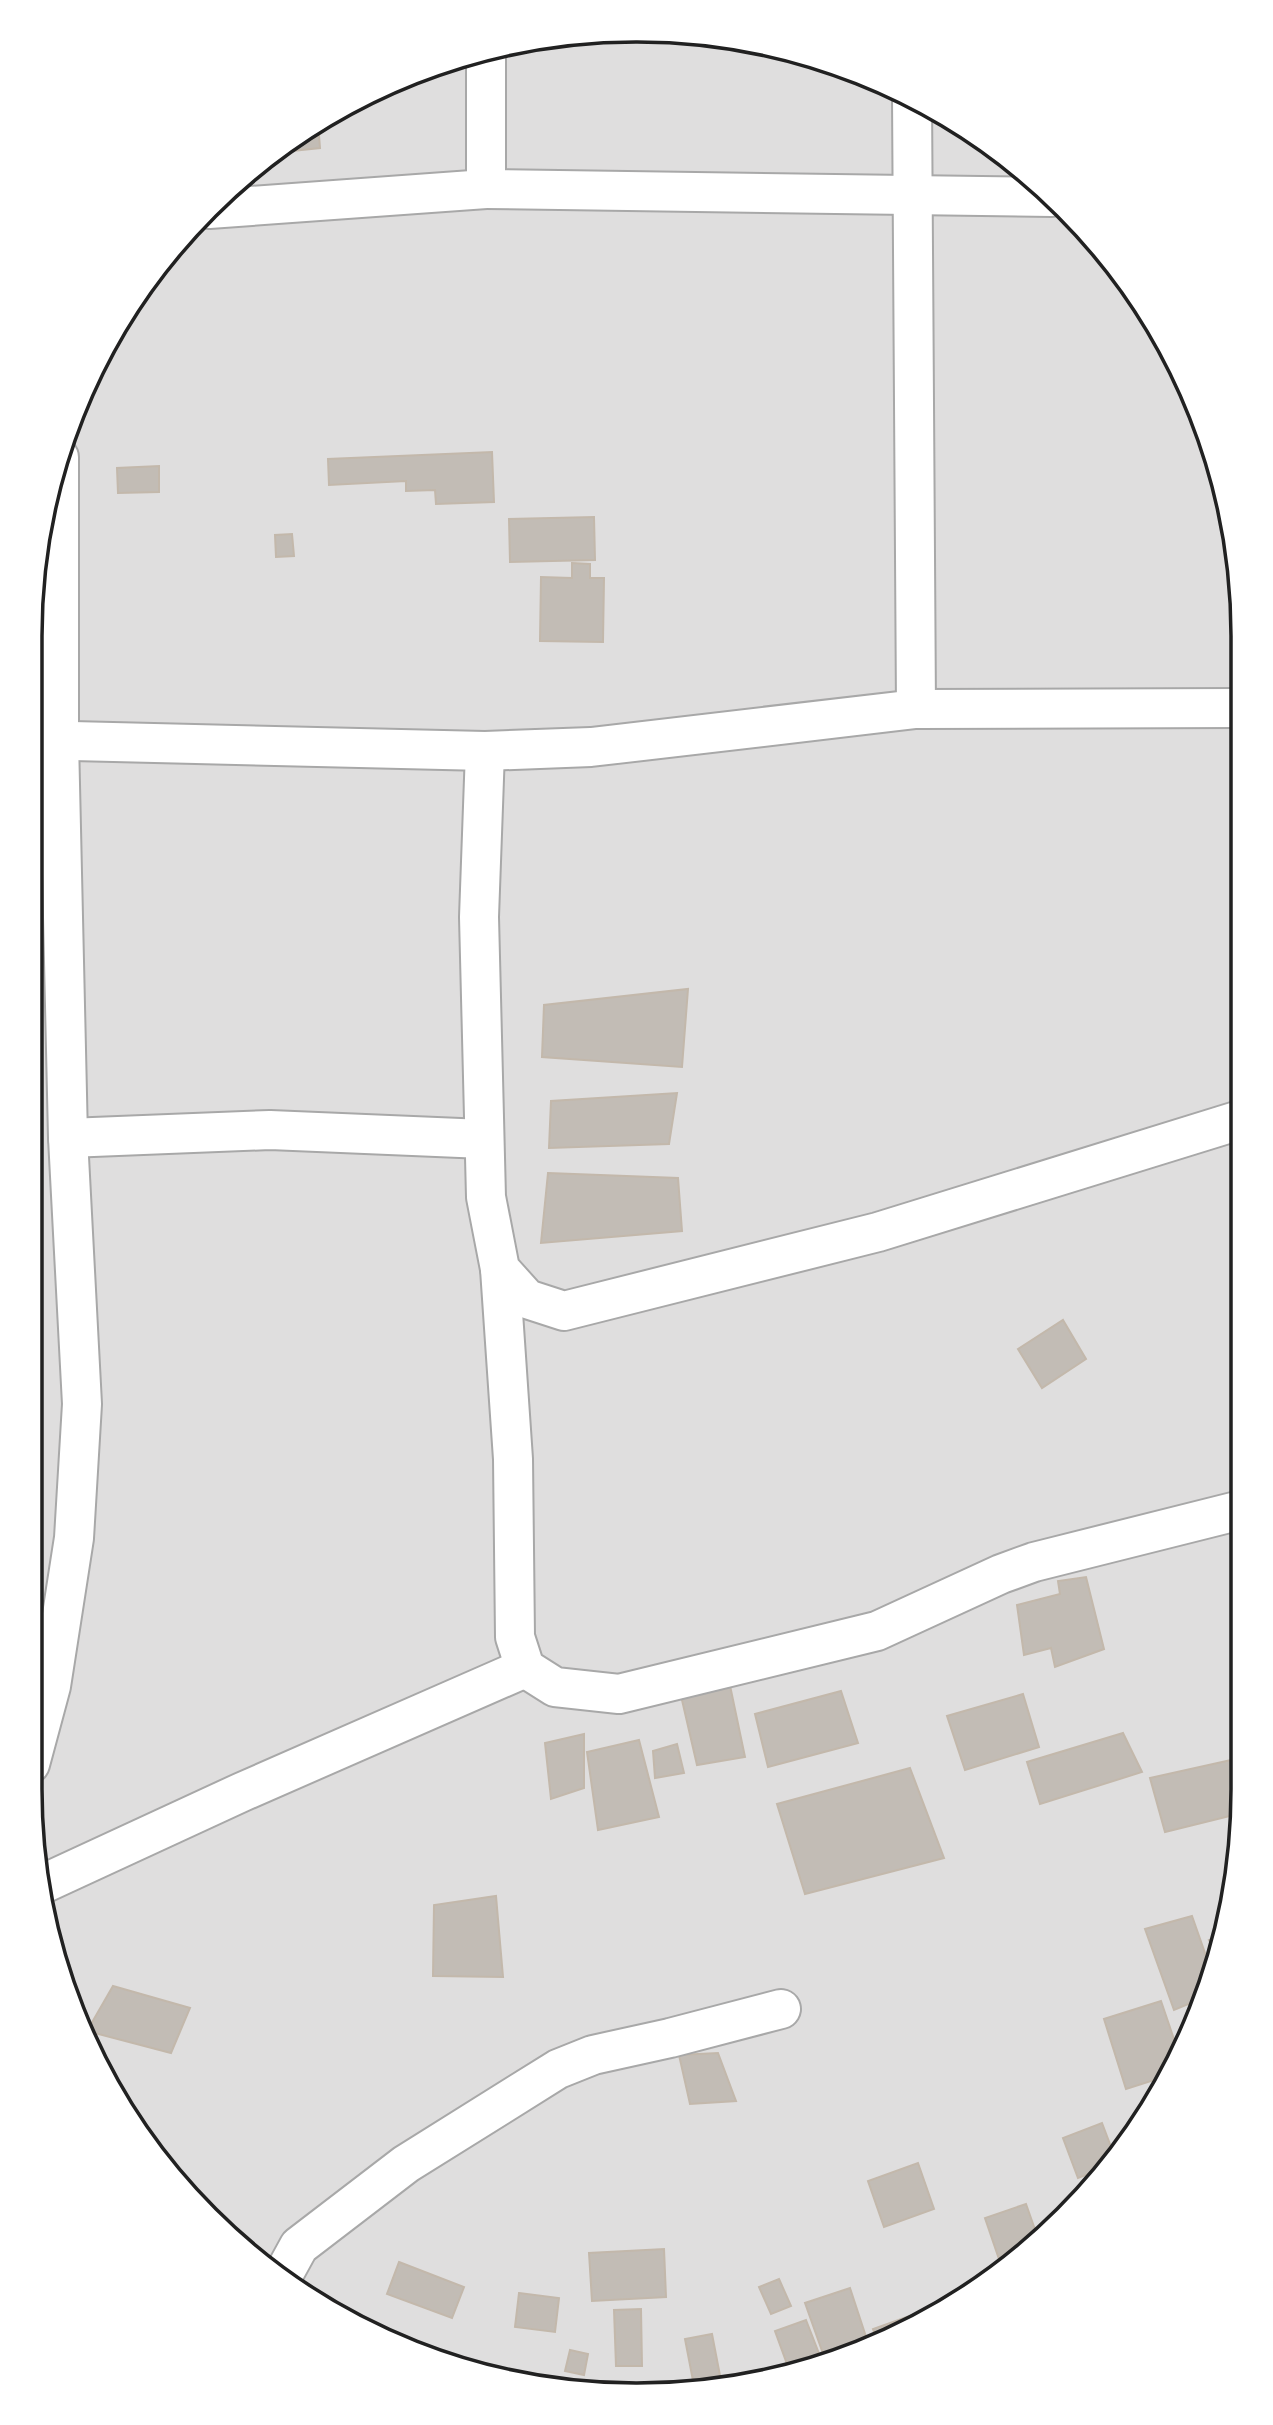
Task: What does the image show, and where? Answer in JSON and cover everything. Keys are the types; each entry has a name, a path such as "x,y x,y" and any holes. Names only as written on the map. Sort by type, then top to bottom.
{"street":[{"path":"486,61 486,189"},
{"path":"912,110 916,709"},
{"path":"225,208 486,189 913,193 932,197 1036,197"},
{"path":"42,1719 51,1686 74,1538 82,1404 45,740 57,506"},
{"path":"45,740 485,751 591,747 916,709 1231,708"},
{"path":"485,751 479,917 486,1197 500,1269 513,1459 515,1637 525,1668 555,1687 619,1694 877,1631 1001,1574 1034,1562 1231,1513"},
{"path":"500,1269 527,1299 564,1311 878,1232 1231,1123"},
{"path":"68,1138 270,1130 484,1139"},
{"path":"49,1881 242,1792 525,1668"},
{"path":"287,2269 299,2246 406,2164 558,2069 593,2055 781,2009"}],"shaded area":[{"path":"598,43 675,43 752,53 790,62 864,87 899,103 967,142 1028,190 1057,216 1083,245 1131,306 1170,374 1186,409 1211,483 1226,559 1231,636 1230,1827 1220,1904 1211,1942 1186,2016 1170,2051 1131,2119 1057,2209 967,2283 899,2322 864,2338 790,2363 714,2378 675,2382 598,2382 521,2372 483,2363 409,2338 339,2303 275,2260 216,2209 190,2180 142,2119 103,2051 87,2016 62,1942 53,1904 43,1827 43,598 53,521 62,483 87,409 103,374 142,306 165,275 216,216 245,190 306,142 339,122 409,87 445,74 521,53 559,47"}],"building":[{"path":"319,134 320,148 294,151"},
{"path":"492,452 494,502 436,504 435,490 406,491 406,481 329,485 328,459"},
{"path":"159,466 159,492 118,493 117,468"},
{"path":"594,517 595,560 510,562 509,519"},
{"path":"292,534 294,556 276,557 275,535"},
{"path":"572,563 590,564 590,578 604,578 603,642 540,641 541,577 572,578"},
{"path":"688,989 682,1067 542,1057 544,1005"},
{"path":"677,1093 669,1144 549,1148 551,1101"},
{"path":"548,1173 678,1178 682,1231 541,1243"},
{"path":"1063,1320 1086,1359 1042,1388 1018,1349"},
{"path":"1086,1577 1104,1649 1055,1667 1051,1648 1024,1655 1017,1605 1060,1594 1058,1581"},
{"path":"728,1676 745,1757 697,1765 679,1687"},
{"path":"841,1691 858,1743 768,1767 755,1714"},
{"path":"1023,1694 1039,1747 965,1770 947,1716"},
{"path":"1123,1733 1142,1772 1040,1804 1027,1762"},
{"path":"584,1734 584,1788 551,1799 545,1743"},
{"path":"639,1740 659,1817 598,1830 587,1752"},
{"path":"677,1744 684,1773 655,1778 653,1751"},
{"path":"1231,1760 1230,1816 1165,1832 1150,1778"},
{"path":"910,1768 944,1858 805,1894 777,1804"},
{"path":"496,1896 503,1977 433,1976 434,1905"},
{"path":"1192,1916 1206,1957 1191,2003 1174,2010 1145,1929"},
{"path":"113,1986 190,2008 171,2053 95,2033 91,2024"},
{"path":"1161,2001 1175,2041 1154,2080 1126,2089 1104,2019"},
{"path":"718,2053 736,2101 690,2104 679,2055"},
{"path":"1102,2123 1111,2146 1088,2174 1078,2178 1063,2138"},
{"path":"918,2163 934,2209 884,2227 868,2181"},
{"path":"1026,2204 1035,2229 999,2259 985,2218"},
{"path":"664,2249 666,2297 592,2301 589,2253"},
{"path":"399,2262 464,2287 452,2318 387,2294"},
{"path":"779,2279 791,2306 771,2314 759,2287"},
{"path":"850,2288 866,2337 823,2353 805,2303"},
{"path":"519,2293 559,2298 555,2332 515,2327"},
{"path":"641,2309 642,2366 616,2366 614,2310"},
{"path":"911,2315 874,2333 873,2329"},
{"path":"806,2320 819,2354 787,2364 775,2331"},
{"path":"712,2334 720,2377 693,2380 685,2339"},
{"path":"570,2350 588,2354 584,2375 565,2371"}]}
